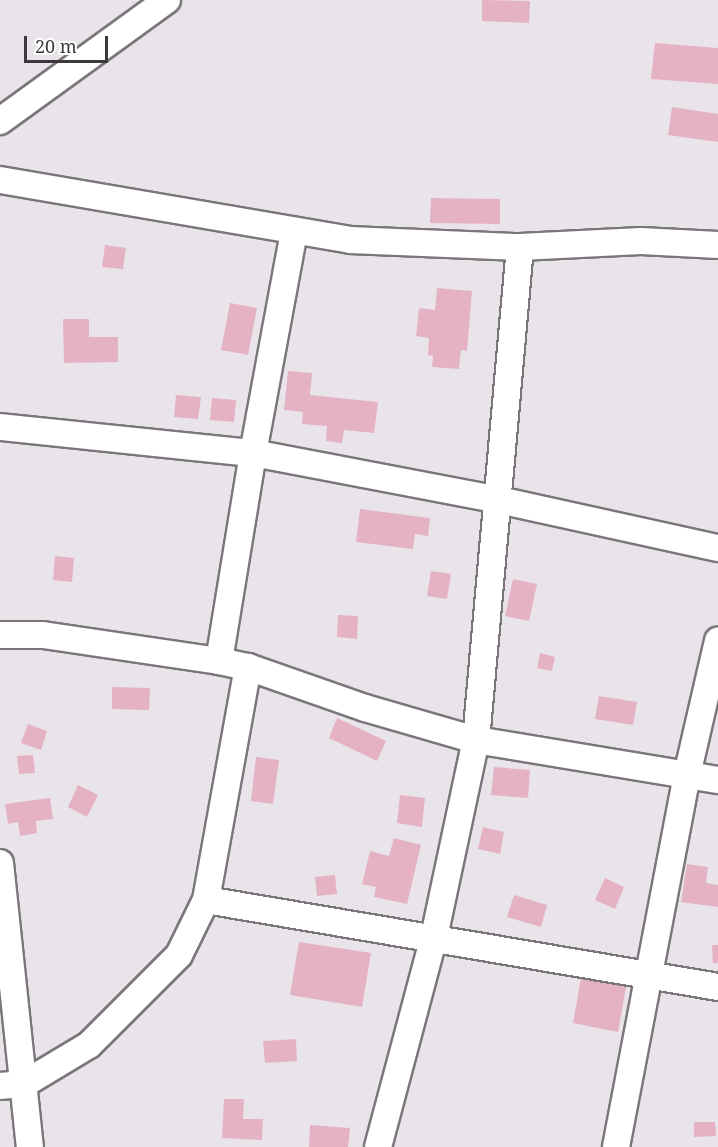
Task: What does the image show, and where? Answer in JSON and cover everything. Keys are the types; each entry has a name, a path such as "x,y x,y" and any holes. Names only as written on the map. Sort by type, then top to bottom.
{"street":[{"path":"0,121 167,0"},
{"path":"0,180 350,240 520,247 641,241 718,245"},
{"path":"219,660 253,453 294,231"},
{"path":"378,1147 434,937 476,740 520,247"},
{"path":"0,427 253,453 499,500 718,548"},
{"path":"0,635 43,635 219,660 248,667 365,708 476,740 718,780"},
{"path":"616,1147 687,775 718,640"},
{"path":"12,1085 89,1045 179,955 206,900 248,667"},
{"path":"0,863 12,1085 30,1147"},
{"path":"206,900 718,987"}],"building":[{"path":"482,0 530,1 529,23 482,21"},
{"path":"655,43 718,48 718,84 651,79"},
{"path":"672,107 718,114 718,142 668,135"},
{"path":"431,198 500,199 500,224 430,223"},
{"path":"105,245 126,248 123,269 102,267"},
{"path":"437,288 472,291 467,351 461,350 459,369 432,367 433,356 428,355 429,338 416,336 419,308 435,310"},
{"path":"230,303 257,308 248,355 221,350"},
{"path":"63,319 89,319 89,337 118,337 118,362 64,363"},
{"path":"288,371 312,373 310,395 378,402 374,433 344,430 342,443 326,441 327,426 302,424 303,412 284,410"},
{"path":"176,395 201,397 198,419 174,417"},
{"path":"212,398 236,400 234,422 210,420"},
{"path":"360,509 430,518 428,536 415,534 413,549 356,542"},
{"path":"55,556 74,558 72,582 53,580"},
{"path":"431,571 451,574 447,599 427,596"},
{"path":"513,579 537,584 529,621 505,616"},
{"path":"338,615 358,616 357,639 337,637"},
{"path":"540,653 555,657 552,671 537,668"},
{"path":"112,687 150,688 149,710 112,709"},
{"path":"599,696 637,702 633,725 595,719"},
{"path":"337,718 386,741 377,761 329,738"},
{"path":"28,724 47,731 41,750 21,743"},
{"path":"33,755 35,773 19,774 17,756"},
{"path":"256,757 279,760 273,804 251,801"},
{"path":"494,767 530,770 528,798 491,795"},
{"path":"78,785 98,795 87,817 68,807"},
{"path":"400,795 425,798 422,827 397,823"},
{"path":"50,798 53,819 36,821 37,833 20,836 18,822 8,824 5,804"},
{"path":"483,827 504,832 500,854 478,849"},
{"path":"394,838 421,845 407,904 374,897 376,887 362,884 370,851 389,856"},
{"path":"687,864 708,867 706,883 718,885 718,907 681,902"},
{"path":"335,875 337,894 317,896 315,877"},
{"path":"605,878 624,887 615,909 595,900"},
{"path":"514,895 547,905 541,927 507,917"},
{"path":"299,942 371,953 362,1007 290,995"},
{"path":"712,945 718,945 718,963 713,963"},
{"path":"582,973 627,982 618,1032 573,1023"},
{"path":"296,1039 297,1061 265,1063 263,1041"},
{"path":"224,1099 244,1099 243,1119 263,1119 262,1140 222,1138"},
{"path":"694,1122 715,1122 716,1136 694,1137"},
{"path":"310,1125 350,1128 348,1147 309,1147"}]}
